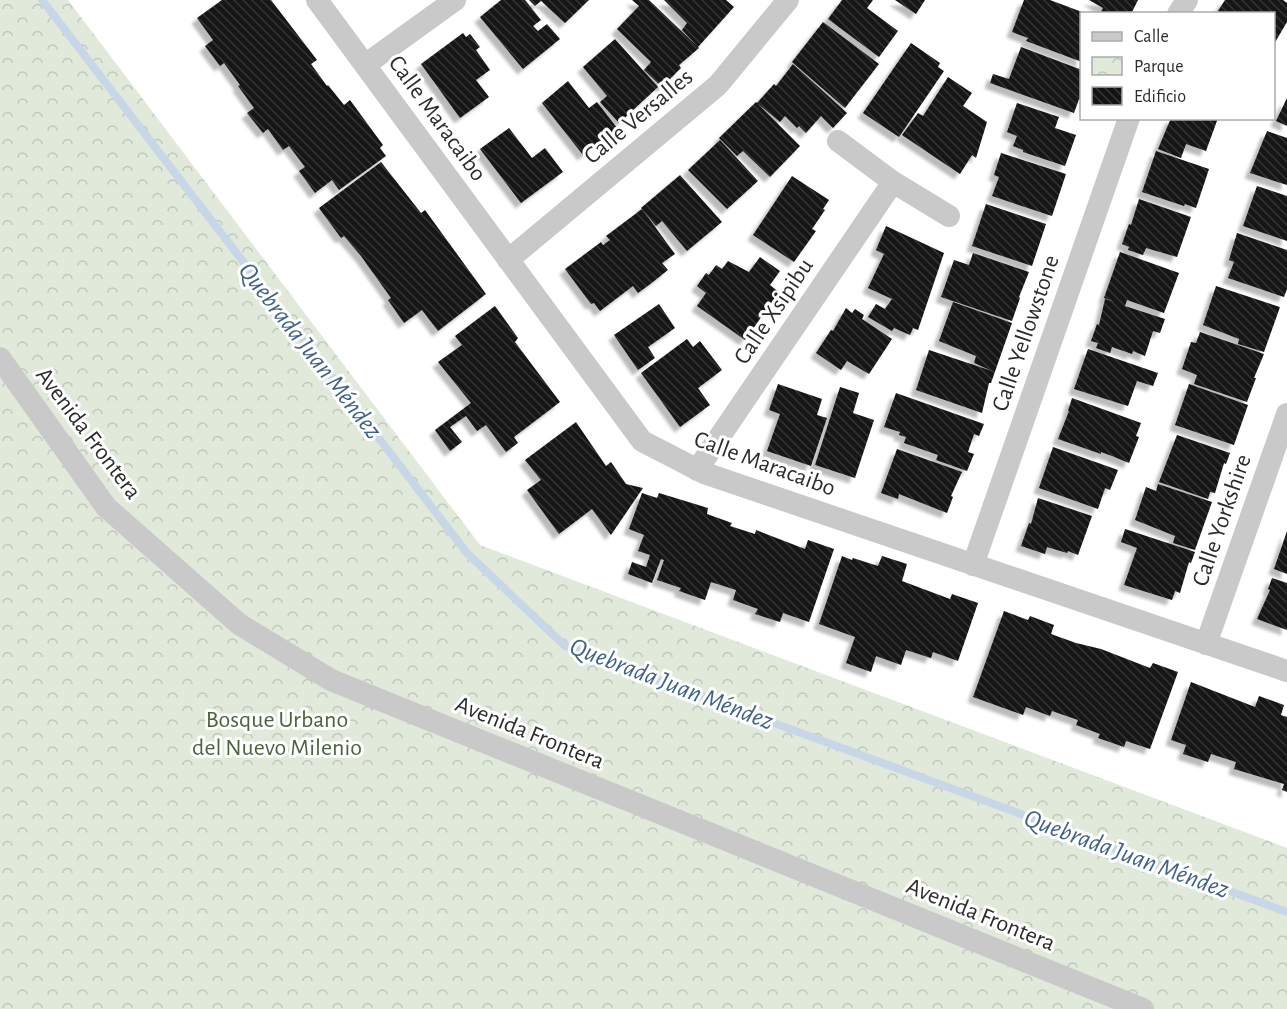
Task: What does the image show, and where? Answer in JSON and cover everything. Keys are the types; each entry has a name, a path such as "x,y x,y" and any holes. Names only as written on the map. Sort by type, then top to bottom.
{"street":[{"name":"Calle Maracaibo","path":"317,0 642,441 697,470 1287,671"},
{"path":"365,65 454,0"},
{"name":"Calle Versalles","path":"508,260 718,85 788,0"},
{"name":"Calle Yellowstone","path":"973,565 1128,120"},
{"path":"838,141 893,182 949,216"},
{"name":"Calle Xsipibu","path":"697,470 893,182"},
{"name":"Avenida Frontera","path":"0,358 106,507 239,624 332,680 1143,1009"},
{"name":"Calle Yorkshire","path":"1206,644 1287,414"}],"green space":[{"name":"Bosque Urbano del Nuevo Milenio","path":"0,0 68,0 480,545 1287,848 1287,1009 0,1009"}],"building":[{"path":"222,0 271,0 317,60 311,64 327,86 344,105 350,100 383,145 380,148 386,156 339,190 332,180 315,193 299,171 305,167 289,146 283,150 268,129 263,133 247,113 254,108 238,86 240,85 224,63 220,66 205,46 213,40 197,18"},
{"path":"501,0 525,0 541,20 533,26 538,31 547,24 560,39 523,69 480,17"},
{"path":"529,0 589,0 565,23 541,1 535,6"},
{"path":"632,0 649,0 699,48 679,65 681,68 662,87 644,70 651,62 617,29 639,6"},
{"path":"664,0 726,0 734,7 698,47 682,30 687,23"},
{"path":"842,0 873,0 867,8 898,31 879,57 828,19"},
{"path":"895,0 925,0 916,14"},
{"path":"1024,0 1050,0 1082,12 1080,12 1080,61 1026,41 1028,38 1012,32"},
{"path":"1089,0 1138,0 1132,12 1101,12 1103,8"},
{"path":"1225,0 1283,0 1287,3 1287,22 1275,42 1275,12 1218,11"},
{"path":"823,22 879,64 845,108 792,62"},
{"path":"463,33 466,37 470,34 480,47 476,50 490,70 476,80 489,97 460,118 421,64"},
{"path":"615,39 658,87 619,123 600,102 607,96 583,67"},
{"path":"911,43 940,63 938,67 944,71 899,137 863,113"},
{"path":"1021,47 1080,69 1080,99 1074,113 990,83 993,74 1009,79"},
{"path":"793,64 847,113 833,128 821,116 806,133 785,116 780,122 757,103 774,84 776,86"},
{"path":"948,77 972,93 963,106 987,122 976,158 972,155 960,174 902,135 918,113 923,116"},
{"path":"568,81 589,108 597,102 617,128 583,155 542,103"},
{"path":"1287,98 1287,126 1276,121"},
{"path":"756,102 800,146 770,177 743,151 737,156 719,138"},
{"path":"1017,103 1059,117 1055,128 1076,135 1065,166 1023,152 1013,146 1017,136 1007,132"},
{"path":"1170,120 1217,120 1206,151 1186,144 1181,158 1158,149"},
{"path":"509,128 532,158 545,148 563,172 521,203 480,149"},
{"path":"1267,131 1287,138 1287,185 1250,173"},
{"path":"720,140 758,181 727,209 688,170"},
{"path":"1156,151 1209,169 1196,208 1142,192"},
{"path":"1001,153 1066,174 1052,216 992,196 999,177 994,175"},
{"path":"381,162 421,213 425,210 486,294 438,331 422,310 404,323 388,300 391,298 361,256 344,236 341,238 319,208"},
{"path":"680,175 722,222 687,251 662,221 656,226 641,208"},
{"path":"792,176 829,200 812,229 816,231 794,262 753,235"},
{"path":"1257,186 1287,196 1287,241 1243,226"},
{"path":"1139,199 1191,217 1177,257 1146,248 1143,255 1128,250 1129,247 1122,244"},
{"path":"986,204 1046,224 1032,266 972,246"},
{"path":"642,209 675,254 662,263 668,270 649,285 638,293 633,286 600,311 594,303 591,304 565,269 601,242 603,245 610,240 606,236"},
{"path":"886,226 944,253 918,330 913,328 910,335 894,328 892,331 868,317 876,304 885,309 892,299 868,288 884,254 876,250"},
{"path":"1237,233 1287,250 1287,289 1284,297 1228,278 1234,262 1229,260"},
{"path":"1120,252 1179,273 1164,313 1127,300 1125,306 1165,319 1160,333 1153,331 1145,356 1112,347 1110,353 1096,348 1098,343 1091,341 1097,324 1099,325 1105,299 1115,302 1104,298"},
{"path":"973,253 1029,272 1012,321 941,297 954,260 969,265"},
{"path":"760,257 780,271 770,285 779,292 745,340 697,306 706,293 697,286 706,273 709,275 716,265 722,269 728,261 749,272"},
{"path":"1216,286 1280,307 1264,352 1238,344 1239,339 1203,325"},
{"path":"953,302 1012,323 991,383 989,383 982,413 916,390 929,350 992,371 974,363 976,356 939,341"},
{"path":"659,304 675,328 648,347 655,358 638,370 614,335"},
{"path":"495,306 518,338 515,342 560,402 514,437 518,443 506,452 486,425 477,431 466,416 450,427 462,442 450,451 435,430 471,403 438,362 462,345 455,336"},
{"path":"846,308 852,313 855,309 864,315 862,319 892,339 869,374 847,361 841,370 816,353 831,330 833,331"},
{"path":"1200,332 1264,354 1247,402 1194,384 1197,375 1182,369 1191,342 1196,343"},
{"path":"687,339 693,347 700,341 722,370 698,388 710,405 680,427 641,373"},
{"path":"1088,349 1158,373 1153,386 1137,381 1128,406 1074,389"},
{"path":"778,384 822,399 817,415 827,418 811,466 767,451 780,414 769,410"},
{"path":"1189,384 1248,405 1234,445 1175,425"},
{"path":"840,387 859,393 853,413 874,420 855,478 815,465"},
{"path":"896,393 984,424 979,436 974,434 968,452 974,454 967,471 936,460 938,455 904,443 906,437 899,435 900,432 884,427"},
{"path":"1072,398 1141,423 1136,436 1139,437 1129,463 1058,439"},
{"path":"576,422 606,466 611,462 626,484 643,488 611,535 592,509 559,534 527,490 541,480 525,460"},
{"path":"1177,435 1230,453 1226,464 1224,463 1215,493 1210,492 1208,499 1159,482"},
{"path":"1053,447 1118,470 1110,490 1105,488 1098,509 1039,488"},
{"path":"897,449 962,472 951,496 953,497 947,513 899,494 898,499 881,493"},
{"path":"1158,484 1212,502 1195,550 1173,543 1175,536 1135,520 1146,487 1156,491"},
{"path":"642,493 657,498 659,493 708,508 707,514 732,523 730,526 755,534 756,530 805,549 808,540 834,549 809,622 783,613 780,622 755,614 758,609 733,600 736,590 711,582 705,600 679,591 681,588 657,580 664,560 661,559 652,583 628,574 632,562 646,567 650,555 638,551 644,535 629,529"},
{"path":"1038,498 1092,516 1078,555 1047,547 1045,554 1021,546 1029,523 1031,524"},
{"path":"1125,529 1195,552 1191,563 1189,562 1180,593 1175,591 1172,600 1124,585 1137,548 1121,542"},
{"path":"1287,531 1287,574 1274,569"},
{"path":"842,556 878,566 882,556 907,564 902,581 950,599 952,594 978,603 958,661 933,652 931,658 906,650 901,665 876,656 871,672 846,663 855,637 819,624"},
{"path":"1272,578 1287,583 1287,630 1257,619 1270,590 1268,589"},
{"path":"1004,611 1028,620 1030,616 1054,625 1051,634 1076,643 1101,649 1150,668 1153,663 1178,672 1150,749 1126,741 1124,747 1098,738 1100,734 1076,725 1078,720 1052,711 1050,716 1026,707 1023,715 973,697"},
{"path":"1191,682 1255,707 1259,696 1284,705 1281,715 1287,717 1287,792 1282,790 1284,784 1234,769 1236,762 1211,754 1208,762 1183,754 1186,745 1171,740"}],"waterway":[{"name":"Quebrada Juan Méndez","path":"42,0 467,553 565,646 1287,912"}]}
